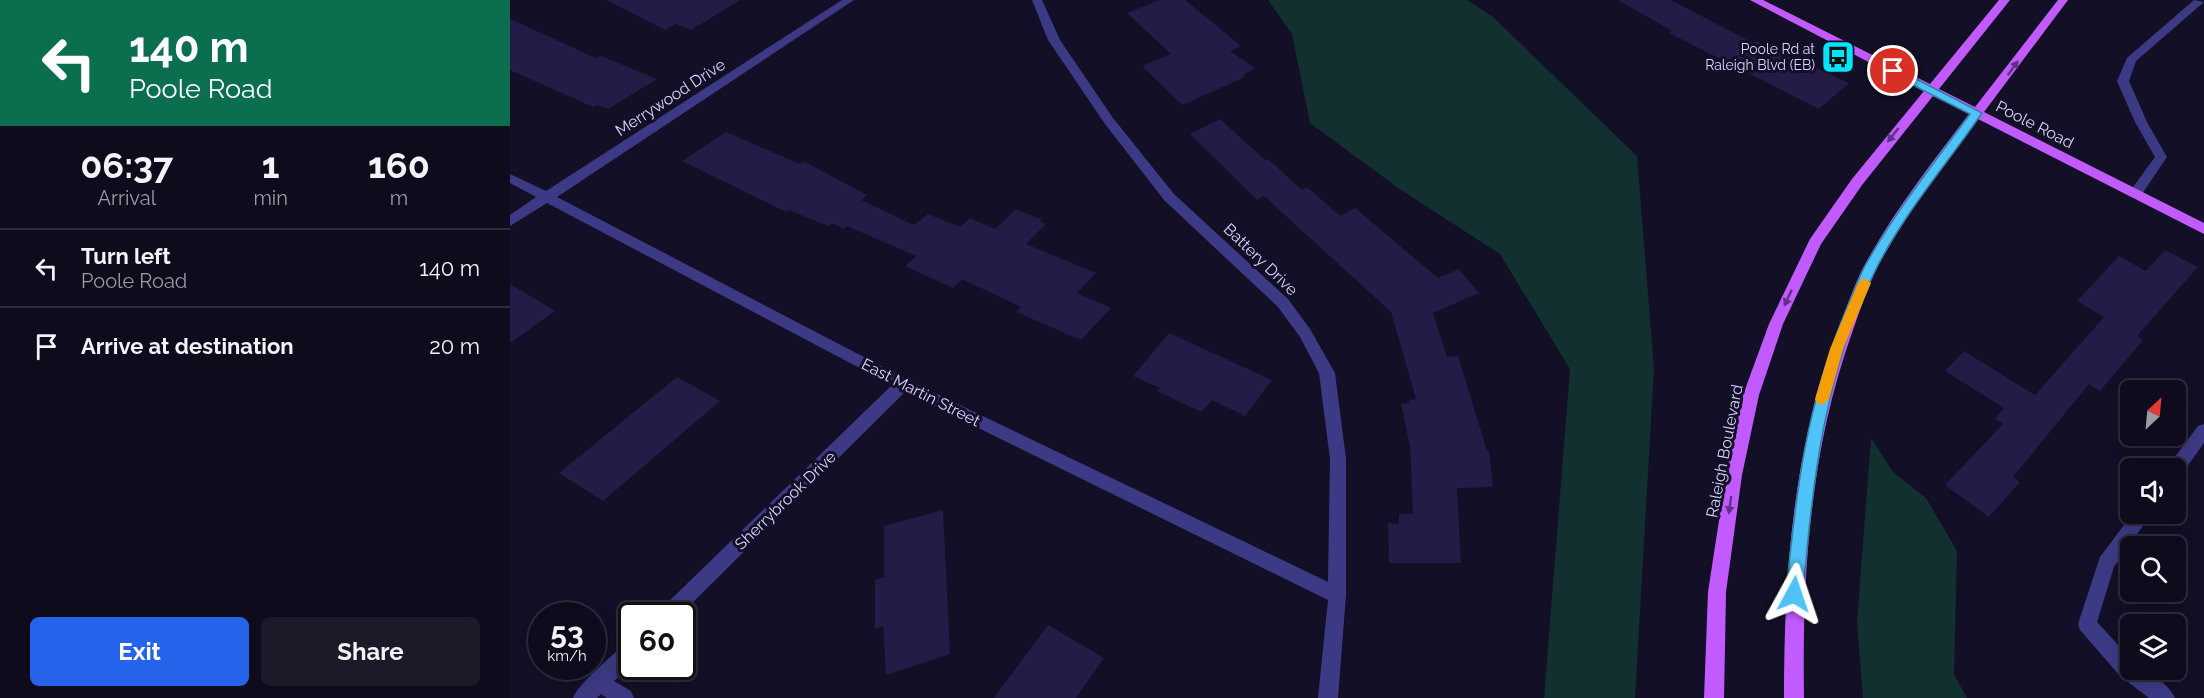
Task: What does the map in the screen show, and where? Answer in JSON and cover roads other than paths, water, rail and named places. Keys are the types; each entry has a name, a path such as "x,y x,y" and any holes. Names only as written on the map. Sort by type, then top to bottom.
{"main road":[{"name":"Poole Road","path":"1755,0 2204,229"},
{"name":"Raleigh Boulevard","path":"1714,698 1717,592 1734,475 1751,395 1776,324 1815,242 1857,182 2005,0"},
{"path":"1794,698 1792,617 1803,500 1816,420 1837,349 1871,267 1909,205 2063,0"}],"street":[{"name":"Merrywood Drive","path":"510,221 849,0"},
{"name":"Battery Drive","path":"1037,0 1054,40 1109,121 1169,197 1283,303 1305,333 1327,373 1338,459 1337,595 1328,698"},
{"path":"2135,194 2161,157 2141,122 2123,81 2131,60 2200,0"},
{"name":"East Martin Street","path":"510,178 903,384 1337,595"},
{"name":"Sherrybrook Drive","path":"680,602 903,384"},
{"path":"2184,458 2204,431"},
{"path":"2135,524 2106,563 2087,624 2127,669 2165,698"},
{"path":"583,698 618,664"},
{"path":"600,682 624,698"}],"place":[{"name":"Poole Rd at Raleigh Blvd (EB)","path":"1838,57"}]}
